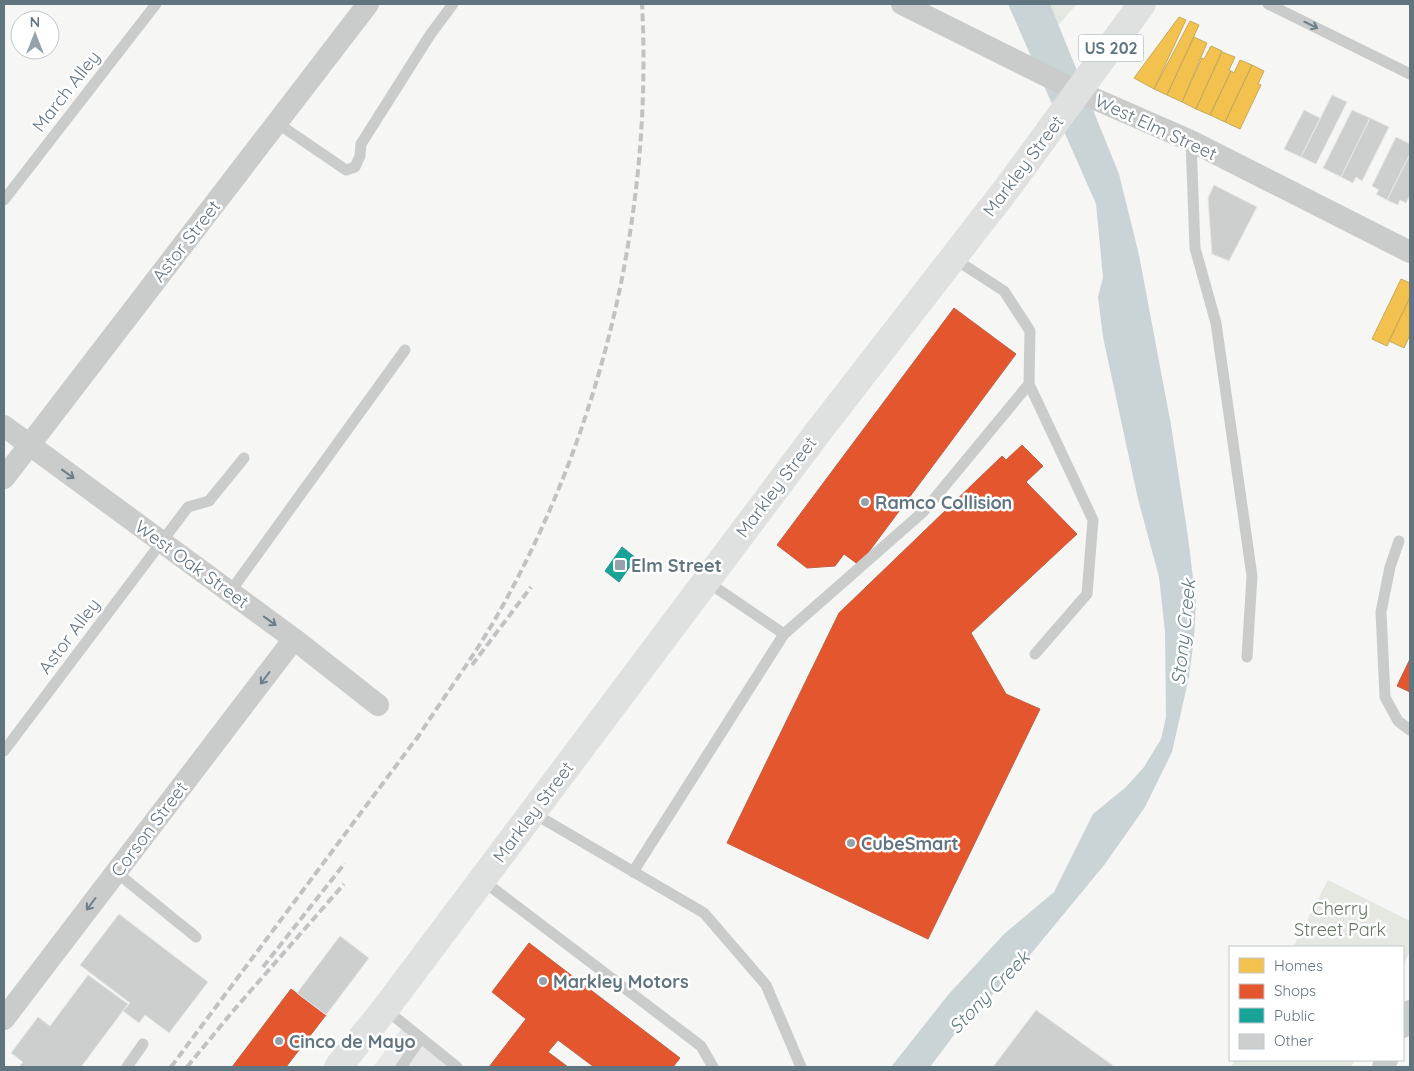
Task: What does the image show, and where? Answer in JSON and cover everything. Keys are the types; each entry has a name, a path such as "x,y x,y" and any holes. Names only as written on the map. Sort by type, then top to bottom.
{"highway":[{"name":"Markley Street","path":"338,1067 385,1009 818,432 1079,92 1142,4"}],"street":[{"name":"Astor Street","path":"4,478 368,4"},
{"name":"West Elm Street","path":"902,4 1079,92 1191,141 1410,252"},
{"name":"West Oak Street","path":"4,426 294,639 378,705"},
{"name":"Corson Street","path":"4,1019 294,639"},
{"path":"1404,1025 1410,1011"}],"lane":[{"name":"March Alley","path":"4,200 156,4"},
{"path":"1268,4 1410,74"},
{"path":"276,123 346,170 355,167 360,156 361,144 448,6"},
{"path":"1191,141 1194,248 1216,323 1252,576 1247,656"},
{"path":"953,258 1004,292 1030,331 1028,384 1092,520 1087,594 1035,654"},
{"path":"230,592 405,350"},
{"path":"633,872 784,634 924,511 1028,384"},
{"name":"Astor Alley","path":"4,751 188,507 209,501 244,458"},
{"path":"1399,541 1390,567 1381,612 1385,696 1398,722 1410,730"},
{"path":"706,581 784,634"},
{"path":"533,813 704,913 766,986 801,1067"},
{"path":"116,872 196,937"},
{"path":"482,880 701,1046 713,1067"},
{"path":"385,1009 458,1067"},
{"path":"402,1067 421,1038"},
{"path":"127,1067 142,1044"}],"shaded area":[{"path":"402,1028 449,1067 373,1067"}],"green space":[{"path":"1043,4 1077,4 1053,31"},
{"name":"Cherry Street Park","path":"1328,880 1410,921 1410,951 1404,964 1404,946 1294,946"},
{"path":"1234,1061 1354,1061 1351,1067 1231,1067"}],"water":[{"name":"Stony Creek","path":"1008,4 1050,4 1119,174 1139,255 1171,425 1196,603 1194,638 1189,677 1172,752 1145,807 1105,864 1030,955 954,1035 930,1067 891,1067 948,995 1004,934 1054,892 1093,814 1126,787 1144,767 1161,739 1166,717 1165,632 1159,577 1138,499 1103,337 1098,297 1103,277 1096,204"}],"building: Homes":[{"path":"1179,17 1186,20 1154,89 1134,78"},
{"path":"1190,21 1199,25 1167,95 1154,89"},
{"path":"1194,37 1207,43 1182,102 1167,95"},
{"path":"1211,46 1222,51 1196,109 1182,102 1202,58 1204,59"},
{"path":"1222,52 1235,57 1229,70 1231,71 1210,115 1196,109"},
{"path":"1240,60 1252,65 1225,122 1210,115 1231,71 1234,73"},
{"path":"1252,65 1264,71 1258,84 1261,85 1240,129 1225,122"},
{"path":"1401,279 1410,283 1410,297 1387,346 1372,339"},
{"path":"1410,297 1410,335 1404,348 1389,341"}],"building: Shops":[{"path":"954,308 1016,354 859,565 844,554 835,566 807,568 777,545"},
{"path":"1022,445 1043,466 1026,482 1077,534 971,633 1006,694 1040,709 928,939 727,843 839,613 1002,456 1006,460"},
{"path":"1410,659 1410,692 1397,686"},
{"path":"529,943 680,1058 673,1067 594,1067 558,1040 548,1052 568,1067 489,1067 526,1019 492,992"},
{"name":"Cinco de Mayo","path":"291,989 326,1015 286,1067 232,1067"}],"building: Public":[{"path":"622,547 636,558 619,582 605,571"}],"building: Other":[{"path":"1332,95 1347,102 1316,164 1301,157"},
{"path":"1304,110 1320,118 1301,157 1284,149"},
{"path":"1352,110 1370,118 1341,177 1323,168"},
{"path":"1370,118 1389,127 1362,181 1356,177 1353,183 1341,177"},
{"path":"1396,137 1410,144 1410,154 1387,200 1376,194 1379,190 1372,186"},
{"path":"1410,154 1410,195 1406,203 1400,200 1398,205 1387,200"},
{"path":"1214,185 1257,207 1229,261 1212,254 1208,198"},
{"path":"119,914 208,982 169,1033 145,1015 139,1023 123,1011 130,1003 80,965"},
{"path":"340,936 369,958 326,1015 297,993"},
{"path":"88,975 128,1004 81,1067 19,1067 23,1062 11,1053 38,1017 50,1026"},
{"path":"1036,1010 1115,1067 993,1067"}],"railway":[{"path":"416,740 471,658 502,607 537,537 568,465 594,391 614,315 629,238 639,160 643,82 642,4"},
{"path":"472,665 531,587"},
{"path":"171,1067 419,735"},
{"path":"263,967 345,863"},
{"path":"187,1067 233,1011 344,884"}],"place":[{"name":"Ramco Collision","path":"865,502"},
{"name":"Elm Street","path":"620,565"},
{"name":"CubeSmart","path":"851,843"},
{"name":"Markley Motors","path":"543,981"},
{"name":"Cinco de Mayo","path":"279,1041"}]}
